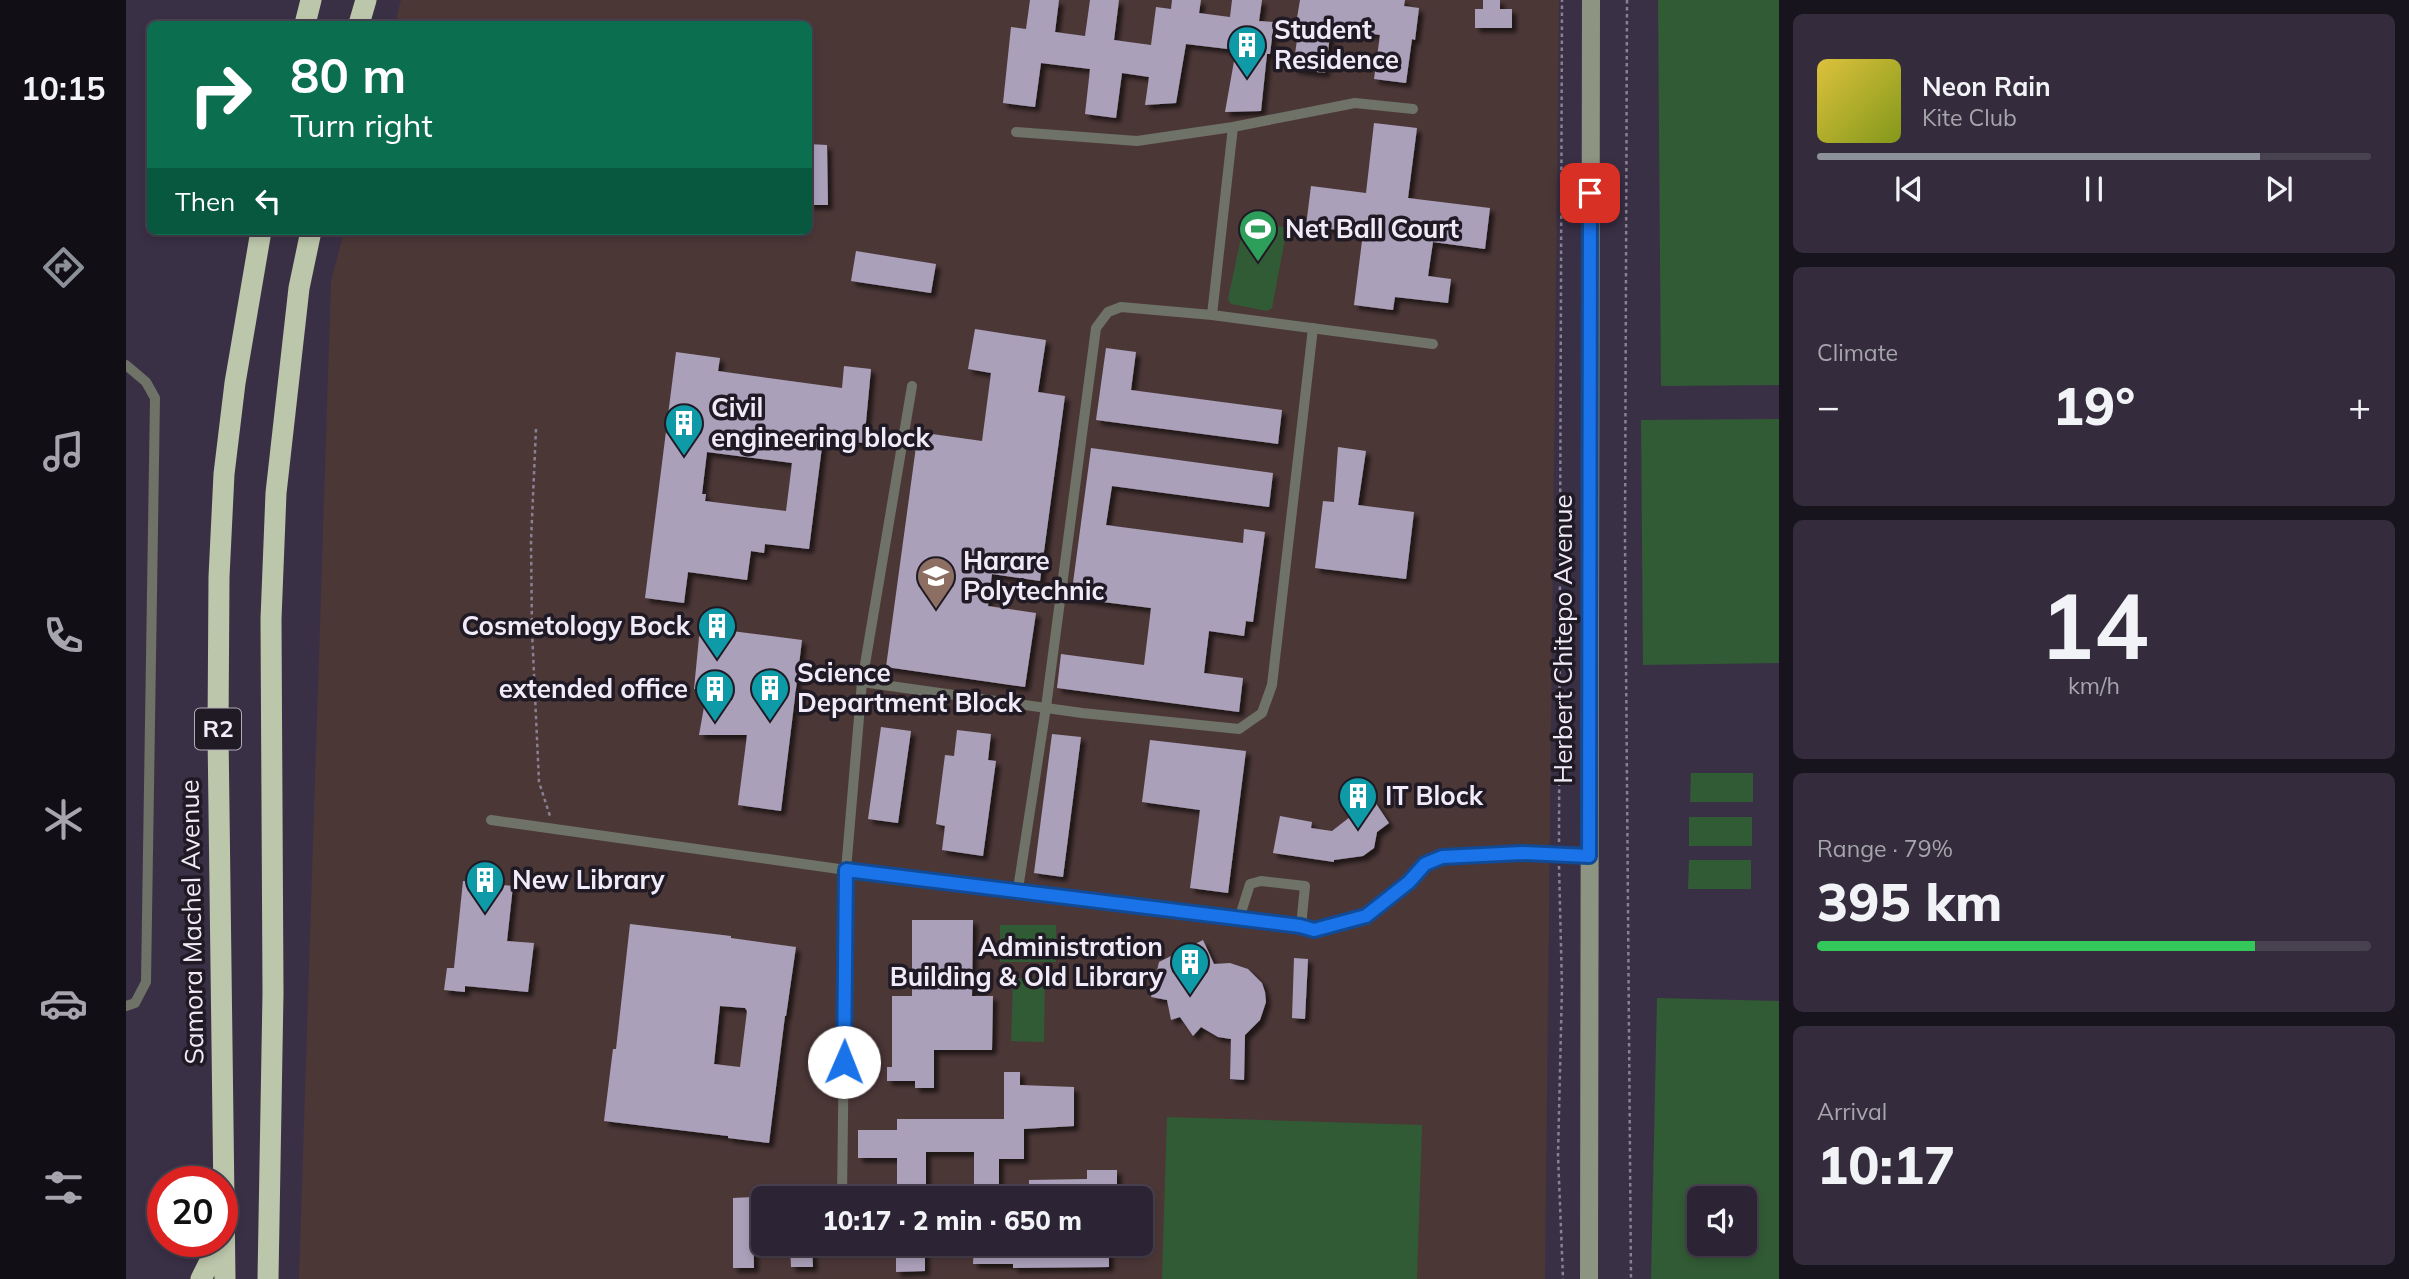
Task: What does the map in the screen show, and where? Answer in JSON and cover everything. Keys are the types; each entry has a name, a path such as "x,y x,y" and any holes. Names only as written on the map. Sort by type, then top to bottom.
{"highway":[{"path":"306,21 311,0"},
{"path":"360,21 366,0"},
{"name":"Samora Machel Avenue","path":"221,1166 219,578 224,474 235,383 260,235"},
{"name":"R2","path":"268,1279 273,993 271,619 276,494 299,288 310,235"},
{"path":"201,1279 212,1257"},
{"name":"Samora Machel Avenue","path":"224,1257 225,1279"}],"main road":[{"name":"Herbert Chitepo Avenue","path":"1589,1279 1591,0"}],"lane":[{"path":"1016,132 1137,141 1233,127 1355,103 1413,109"},
{"path":"1212,315 1233,127"},
{"path":"1018,889 1046,707 1096,328 1108,312 1121,307 1212,315 1433,344"},
{"path":"862,682 1082,713 1239,729 1262,713 1272,685 1313,328"},
{"path":"126,365 146,382 155,398 146,982 135,1003 126,1006"},
{"path":"842,1186 846,870 862,682 912,386"},
{"path":"491,820 846,870 1018,889 1314,930 1366,916 1409,882 1425,864 1442,857 1522,853 1589,856"},
{"path":"1239,919 1250,884 1261,881 1305,886 1300,926"}],"path":[{"path":"1562,0 1559,854 1562,987 1558,1155 1563,1279"},
{"path":"1627,0 1625,538 1631,1279"},
{"path":"536,429 531,541 539,782 555,829"}],"shaded area":[{"name":"Harare Polytechnic","path":"401,0 1559,0 1545,1279 299,1279 331,282 343,235 812,235 812,21 396,21"}],"green space":[{"path":"1658,0 1779,0 1779,385 1661,386"},
{"name":"Net Ball Court","path":"1245,219 1287,228 1272,308 1267,311 1231,304 1228,299"},
{"path":"1779,419 1779,663 1643,665 1641,420"},
{"path":"1691,773 1753,773 1753,802 1690,802"},
{"path":"1689,817 1752,817 1752,846 1689,846"},
{"path":"1689,860 1751,860 1751,889 1688,889"},
{"path":"1000,925 1056,925 1056,962 1000,962"},
{"path":"1013,978 1045,979 1044,1042 1011,1041"},
{"path":"1657,998 1779,1001 1779,1279 1651,1279"},
{"path":"1167,1117 1422,1125 1417,1279 1162,1279"}],"building":[{"path":"1030,0 1059,0 1055,32 1085,36 1090,0 1119,0 1114,40 1151,45 1156,7 1171,9 1172,0 1201,0 1199,13 1230,17 1232,0 1262,0 1259,21 1274,22 1270,54 1267,54 1261,111 1225,112 1236,50 1186,44 1176,103 1145,105 1149,77 1122,73 1116,118 1085,114 1090,69 1041,63 1035,107 1003,103 1011,27 1026,29"},
{"name":"Student Residence","path":"1300,0 1405,0 1404,6 1419,8 1406,83 1374,79 1380,35 1354,31 1331,29 1325,73 1293,69"},
{"path":"1483,0 1500,0 1500,9 1512,9 1512,28 1475,28 1475,9 1483,9"},
{"path":"1374,123 1417,128 1408,198 1490,208 1485,249 1433,242 1428,276 1451,279 1448,303 1395,297 1393,310 1354,305 1363,233 1306,226 1311,186 1366,193"},
{"path":"812,144 827,145 828,205 812,205"},
{"path":"856,251 936,264 931,293 851,281"},
{"path":"975,329 1046,340 1038,392 1065,396 1040,581 992,574 988,606 1036,613 1025,687 886,667 918,432 982,441 991,373 968,369"},
{"path":"1106,348 1136,352 1131,390 1282,410 1278,444 1096,420"},
{"path":"676,352 720,358 718,371 842,388 844,366 871,369 864,443 823,439 809,549 765,544 764,553 751,551 747,580 688,572 684,603 645,598","holes":["707,452 792,463 786,511 705,501 706,494 702,494"]},
{"path":"1338,447 1366,451 1358,505 1414,512 1406,579 1315,568 1323,501 1334,502"},
{"path":"1091,448 1273,473 1269,507 1112,486 1106,525 1243,543 1244,529 1265,532 1253,622 1246,621 1244,636 1209,631 1204,673 1243,678 1239,712 1057,688 1061,654 1144,665 1151,608 1071,598"},
{"path":"700,627 802,640 781,811 738,805 747,735 699,735 707,690 694,689"},
{"path":"881,727 911,731 898,823 868,819"},
{"path":"957,730 991,734 988,760 996,761 983,856 942,850 945,826 936,824 945,755 954,756"},
{"path":"1052,734 1081,737 1063,877 1034,873"},
{"path":"1150,740 1246,751 1228,893 1190,888 1200,810 1142,802"},
{"name":"IT Block","path":"1373,799 1389,823 1377,832 1374,848 1363,856 1334,862 1273,853 1280,816 1312,822 1311,828 1332,831"},
{"name":"New Library","path":"463,881 513,886 507,941 534,943 528,992 465,986 465,992 444,990 447,968 454,968"},
{"path":"912,920 973,920 972,996 993,996 992,1050 934,1050 934,1088 915,1088 915,1081 887,1081 887,1067 892,1067 892,996 912,996"},
{"path":"630,924 796,947 769,1143 604,1121 613,1049 616,1049","holes":["720,1006 745,1008 747,1011 740,1067 714,1064"]},
{"name":"Administration Building & Old Library","path":"1203,940 1214,964 1230,963 1248,969 1262,983 1265,992 1266,1002 1260,1020 1245,1035 1244,1080 1230,1079 1231,1039 1218,1037 1201,1027 1193,1036 1180,1017 1171,1020 1167,1000 1151,997 1159,962"},
{"path":"1294,958 1308,959 1305,1019 1292,1018"},
{"path":"1004,1072 1020,1072 1020,1085 1074,1087 1074,1126 1024,1129 1024,1159 999,1159 999,1186 974,1186 974,1152 926,1152 926,1186 897,1186 897,1158 858,1158 858,1130 897,1130 897,1119 1004,1119"},
{"path":"1087,1170 1117,1170 1117,1186 1029,1186 1029,1180 1087,1179"},
{"path":"751,1197 751,1256 754,1256 754,1268 733,1268 733,1198"},
{"path":"791,1256 813,1256 813,1267 791,1267"},
{"path":"896,1256 925,1256 925,1271 896,1272"},
{"path":"973,1256 1109,1256 1109,1267 1013,1268 1013,1264 973,1264"}],"place":[{"name":"Student Residence","path":"1247,79"},
{"name":"Net Ball Court","path":"1258,263"},
{"name":"Civil engineering block","path":"684,457"},
{"name":"Harare Polytechnic","path":"936,610"},
{"name":"Cosmetology Bock","path":"717,660"},
{"name":"Science Department Block","path":"770,722"},
{"name":"extended office","path":"715,723"},
{"name":"IT Block","path":"1358,830"},
{"name":"New Library","path":"485,914"},
{"name":"Administration Building & Old Library","path":"1190,996"}],"route":[{"path":"844,1062 846,870 1018,889 1314,930 1366,916 1409,882 1425,864 1442,857 1522,853 1589,856 1590,193"}]}
